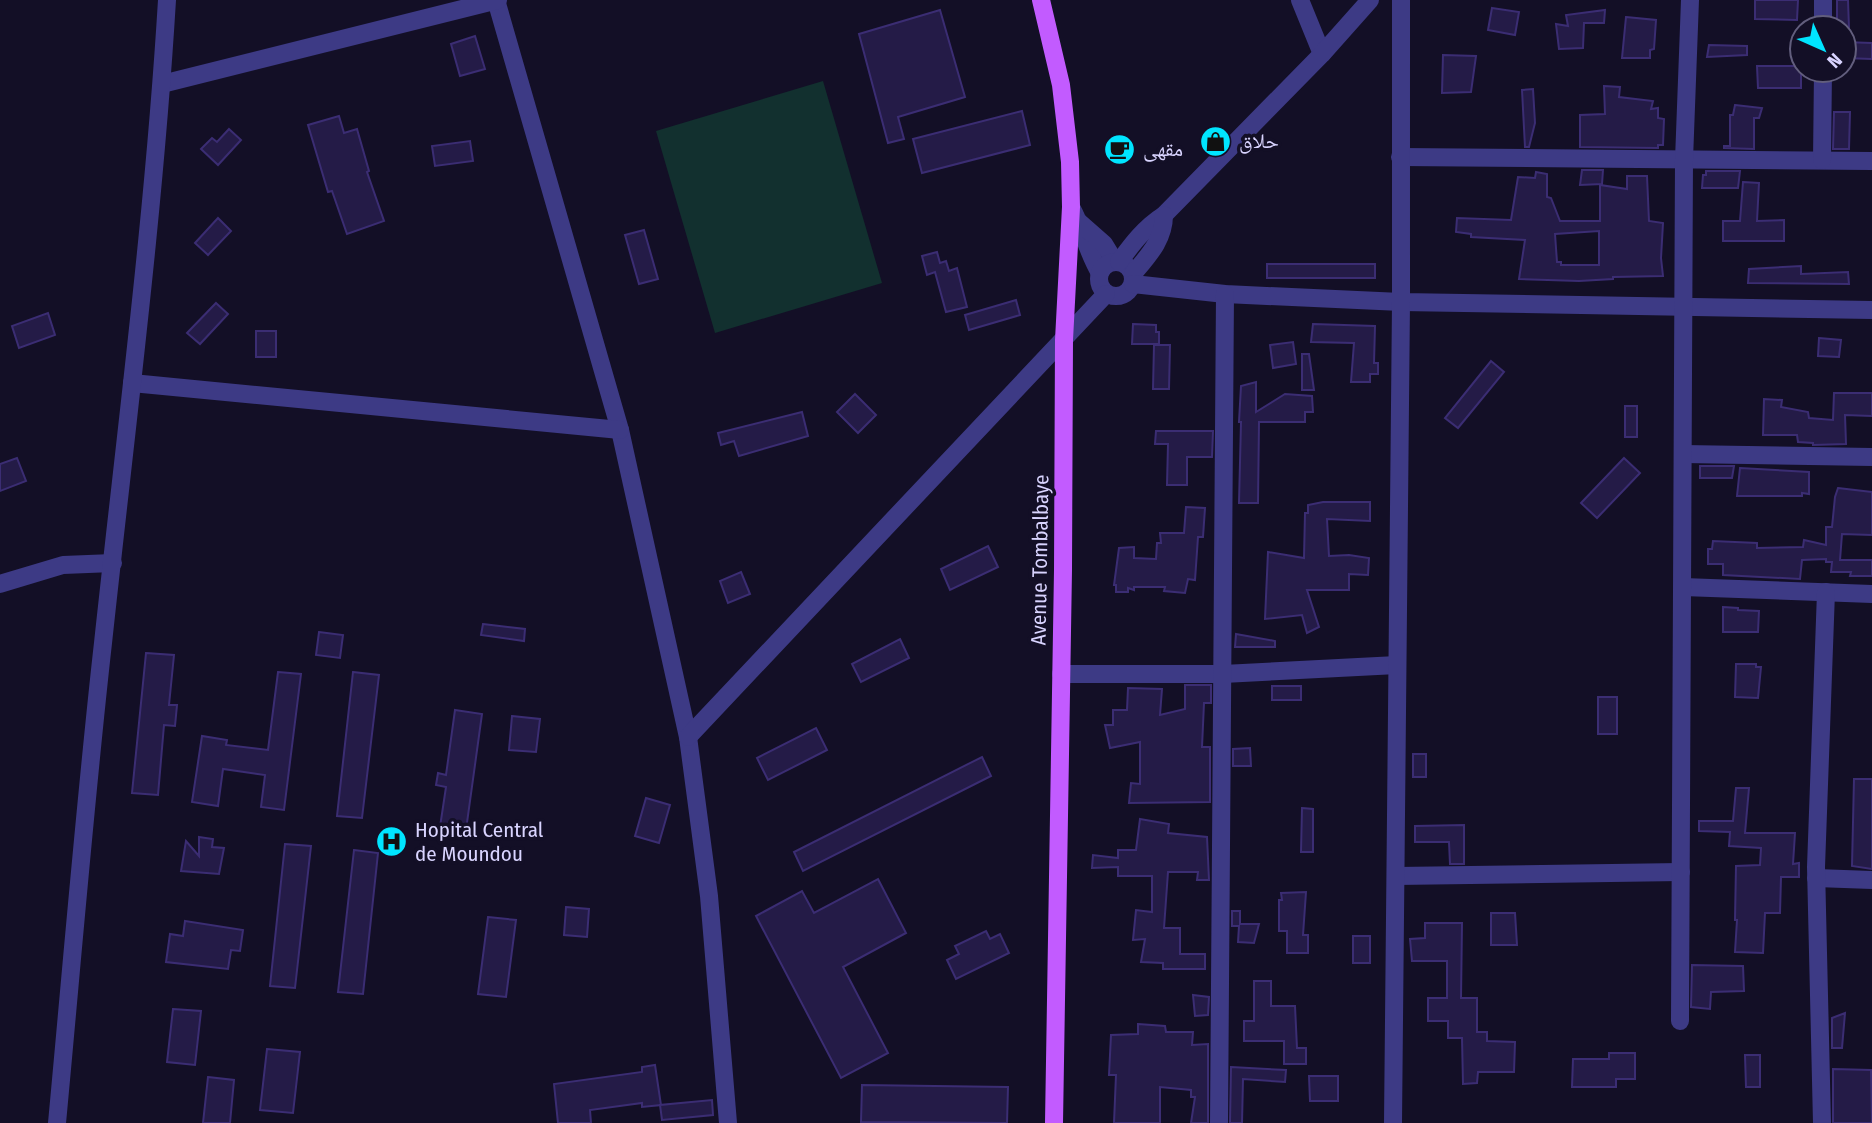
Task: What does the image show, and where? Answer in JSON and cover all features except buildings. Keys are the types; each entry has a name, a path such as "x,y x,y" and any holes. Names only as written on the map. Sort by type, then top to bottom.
{"main road":[{"name":"Avenue Tombalbaye","path":"1041,0 1061,85 1075,214 1064,340 1054,1123"}],"street":[{"path":"57,1123 103,643 162,84 167,0"},
{"path":"162,84 497,0 620,430 688,737 709,896 728,1123"},
{"path":"1300,0 1322,54"},
{"path":"1075,214 1090,257 1100,273 1100,286 1106,294 1116,297 1123,295 1125,270 1135,240 1164,215 1322,54 1370,0"},
{"path":"1393,1123 1401,302 1401,0"},
{"path":"1680,1021 1684,160 1690,0"},
{"path":"1822,160 1823,84"},
{"path":"1400,157 1872,161"},
{"path":"1075,214 1125,270"},
{"path":"1100,273 1106,265 1180,291 1225,294 1401,302 1872,310"},
{"path":"688,737 1106,294"},
{"path":"1219,1123 1225,294"},
{"path":"132,383 620,430"},
{"path":"1683,454 1872,457"},
{"path":"0,584 28,573 63,565 113,564"},
{"path":"1683,587 1872,594"},
{"path":"1822,1123 1816,878 1826,592"},
{"path":"1061,674 1223,674 1398,665"},
{"path":"1396,876 1681,872"},
{"path":"1816,878 1872,880"}],"green space":[{"path":"823,81 882,283 715,333 656,131"}],"place":[{"name":"حلاق","path":"1216,141"},
{"name":"مقهى","path":"1120,149"},
{"name":"Hopital Central de Moundou","path":"392,842"}]}
